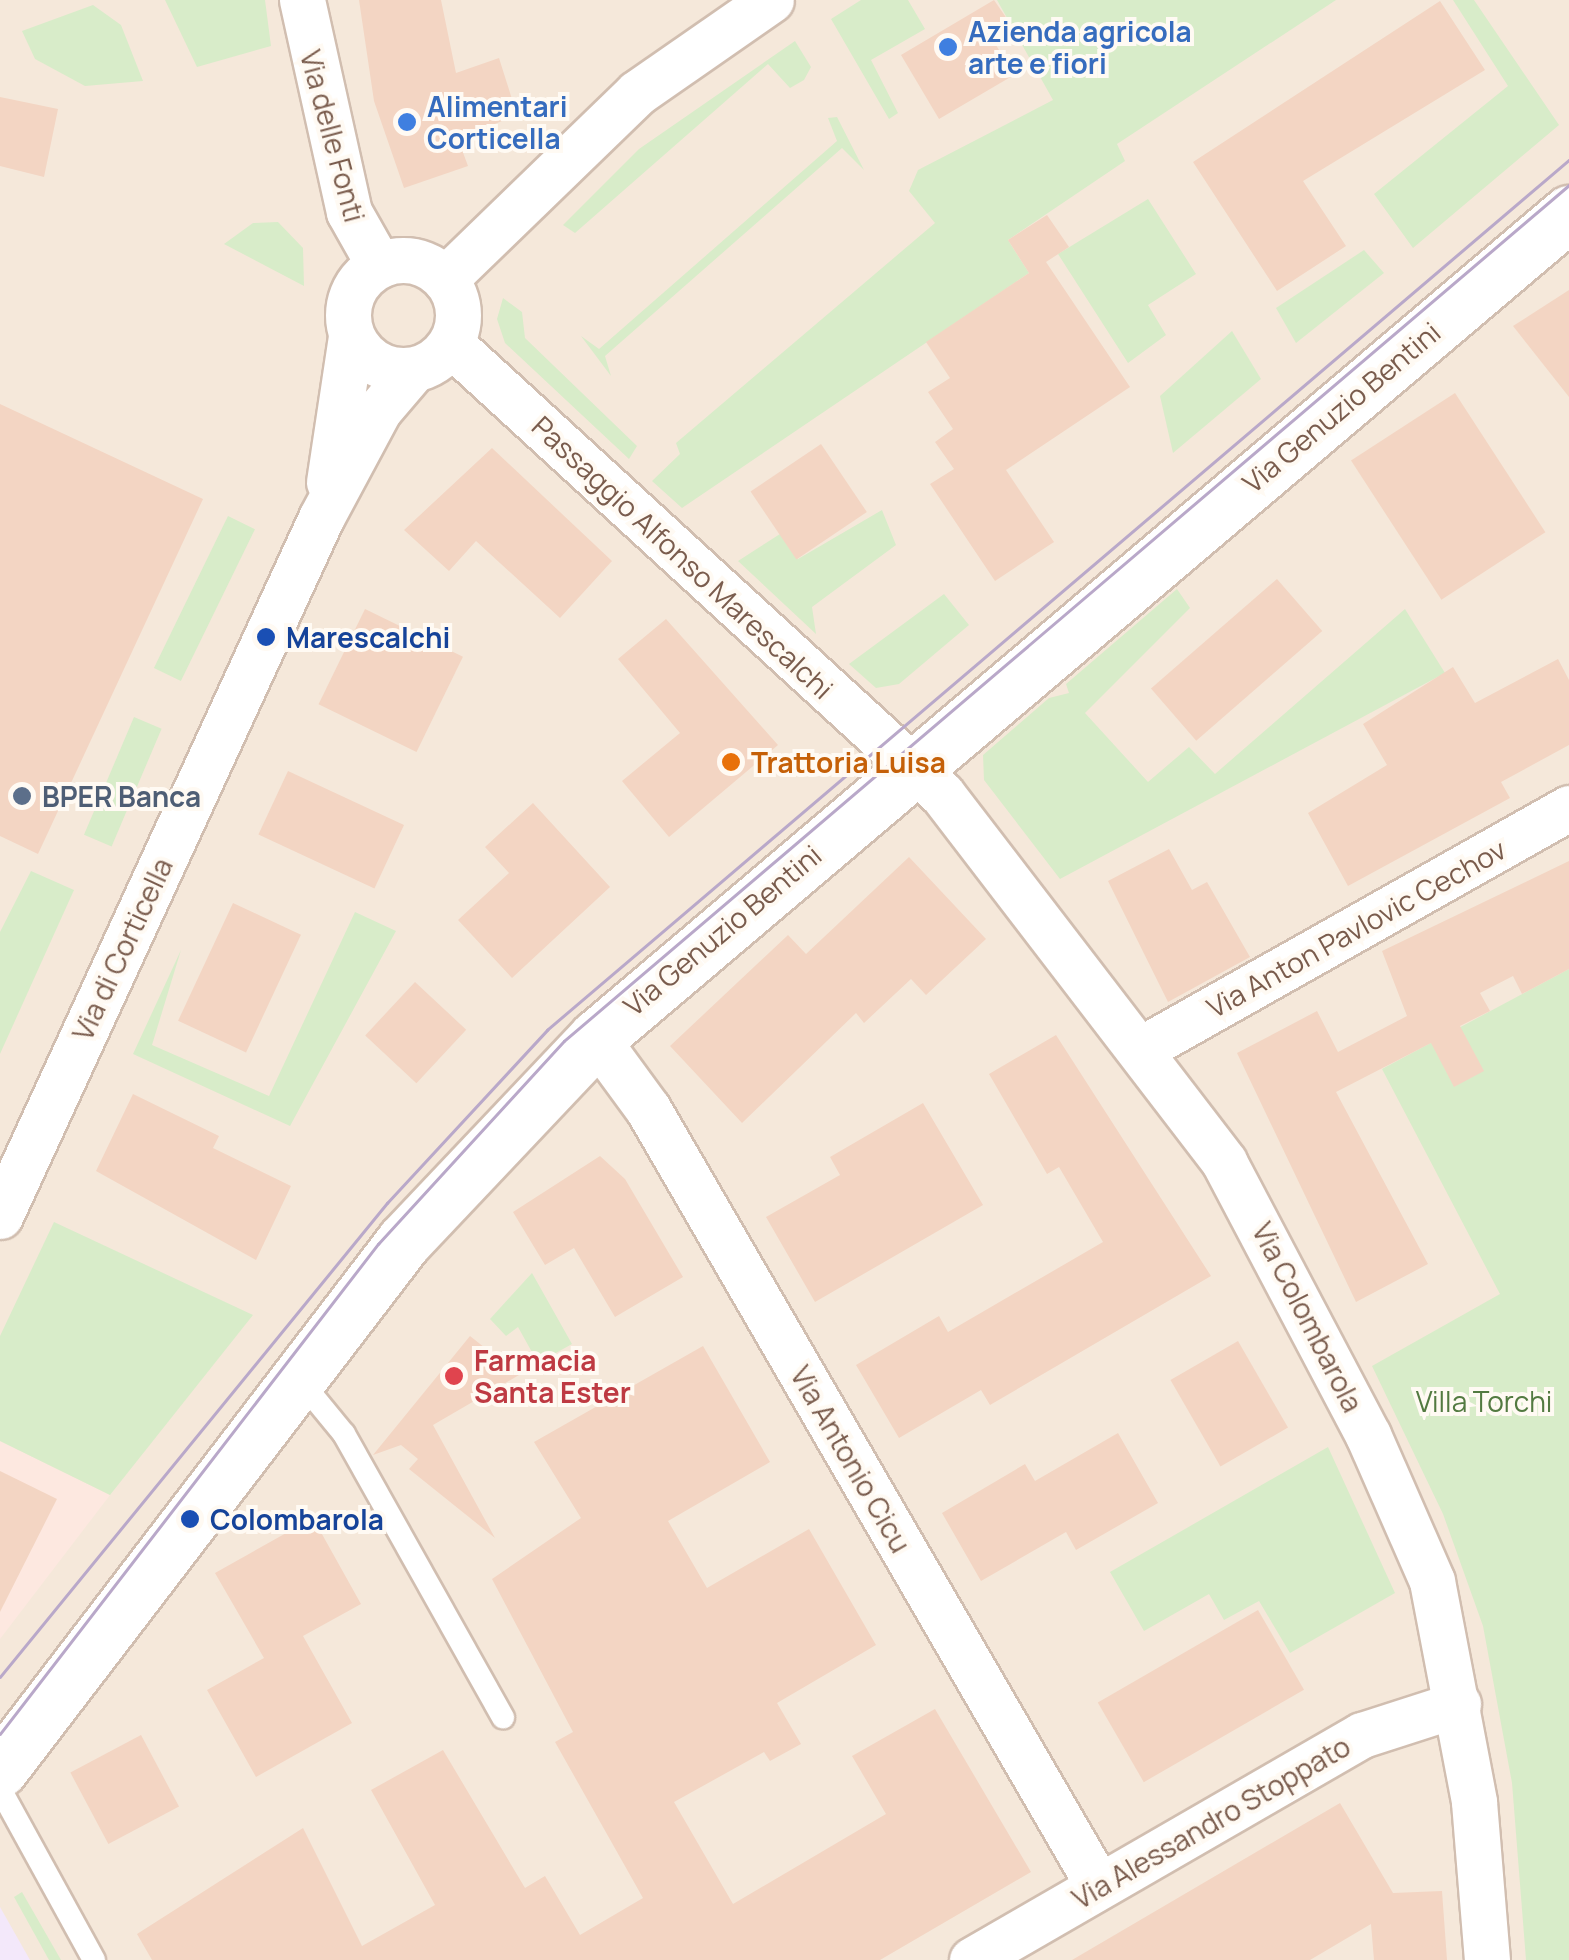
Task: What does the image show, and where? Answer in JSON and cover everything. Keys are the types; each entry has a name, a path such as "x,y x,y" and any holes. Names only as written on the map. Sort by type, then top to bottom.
{"street":[{"name":"Via delle Fonti","path":"302,0 349,212 379,266"},
{"path":"445,279 637,92 771,0"},
{"name":"Via Genuzio Bentini","path":"0,1769 298,1378 430,1212 596,1038 1569,212"},
{"path":"379,266 415,261 445,279 458,312 451,344"},
{"name":"Via di Corticella","path":"320,518 351,336 350,297 379,266"},
{"path":"351,336 374,362 413,370"},
{"name":"Via di Corticella","path":"0,1216 320,518 379,410 413,370 451,344"},
{"name":"Passaggio Alfonso Marescalchi","path":"451,344 916,769"},
{"name":"Via Colombarola","path":"916,769 1143,1048 1246,1198 1368,1435 1432,1581 1458,1704 1487,1960"},
{"name":"Via Anton Pavlovic Cechov","path":"1143,1048 1569,808"},
{"name":"Via Antonio Cicu","path":"596,1038 648,1109 1098,1885"},
{"name":"Via Alessandro Stoppato","path":"972,1960 1382,1726 1458,1704"}],"lane":[{"path":"298,1378 344,1434 503,1717"},
{"path":"0,1789 94,1960"}],"shaded area":[{"path":"0,0 1569,0 1569,1960 0,1960"},
{"path":"0,1441 110,1495 0,1639"},
{"path":"0,1907 30,1960 0,1960"}],"green space":[{"path":"165,0 265,0 271,46 197,67"},
{"path":"861,0 908,0 925,29 871,60 898,113 889,119 831,19"},
{"path":"997,0 1336,0 1117,144 1125,161 1008,240 1029,273 682,508 652,481 680,454 676,443 935,223 909,191 918,170 1053,100"},
{"path":"1453,0 1474,0 1559,125 1413,248 1374,194 1508,86"},
{"path":"93,5 121,25 143,81 85,86 35,59 22,31"},
{"path":"795,41 811,67 804,80 790,88 768,64 575,233 563,225 639,149"},
{"path":"837,117 864,170 842,148 605,356 611,376 581,336 599,349 837,141 828,118"},
{"path":"1148,199 1196,274 1148,305 1166,335 1128,363 1058,254"},
{"path":"278,222 303,248 304,286 224,244 253,223"},
{"path":"1364,250 1384,273 1296,343 1276,308"},
{"path":"503,298 522,312 525,338 637,446 629,459 505,343 497,319"},
{"path":"1232,331 1261,379 1173,453 1160,396"},
{"path":"882,510 896,545 812,607 816,634 738,561 780,534 798,559"},
{"path":"228,516 255,529 181,681 154,668"},
{"path":"1177,589 1190,608 1085,713 1148,782 1189,747 1215,774 1405,609 1445,673 1060,879 984,780 983,755 1049,698 1069,693 1066,684"},
{"path":"944,594 969,625 899,684 876,688 849,664"},
{"path":"134,717 162,729 112,847 84,835"},
{"path":"31,871 74,890 0,1054 0,932"},
{"path":"355,912 396,931 290,1126 133,1054 181,950 152,1045 269,1096"},
{"name":"Villa Torchi","path":"1569,969 1569,1960 1526,1960 1512,1783 1483,1626 1443,1514 1372,1366 1500,1294 1382,1069"},
{"path":"54,1222 253,1315 110,1495 0,1441 0,1336"},
{"path":"532,1273 572,1344 538,1363 518,1327 506,1336 490,1319"},
{"path":"1328,1447 1395,1593 1290,1653 1259,1601 1224,1620 1209,1594 1144,1631 1110,1572"},
{"path":"22,1892 61,1960 49,1960 14,1897"}],"building":[{"path":"359,0 441,0 456,73 499,58 517,115 458,139 468,166 404,188 374,101"},
{"path":"994,0 1016,32 996,45 1014,75 939,119 901,55"},
{"path":"1440,1 1485,70 1303,181 1346,246 1277,291 1193,162"},
{"path":"0,97 58,109 44,177 0,166"},
{"path":"1047,215 1069,247 1046,262 1130,387 1006,470 1054,542 995,581 930,484 954,469 935,442 953,429 928,392 950,378 926,342 1029,273 1008,240"},
{"path":"1569,290 1569,397 1513,326"},
{"path":"1455,393 1545,532 1441,600 1351,461"},
{"path":"0,404 203,499 38,854 0,836"},
{"path":"821,444 867,512 796,560 751,492"},
{"path":"492,448 612,561 560,618 476,541 449,571 404,530"},
{"path":"1277,579 1322,631 1196,741 1151,689"},
{"path":"365,609 463,657 417,752 319,704"},
{"path":"666,619 778,745 669,837 622,781 680,733 618,659"},
{"path":"1558,659 1569,680 1569,745 1501,782 1510,798 1348,886 1308,813 1387,765 1363,724 1453,667 1475,703"},
{"path":"288,771 404,825 374,889 258,834"},
{"path":"533,803 610,887 512,978 458,920 509,873 485,847"},
{"path":"1169,849 1192,890 1207,882 1250,957 1168,1002 1108,881"},
{"path":"909,857 986,939 926,995 911,979 864,1023 856,1013 742,1123 670,1046 788,935 806,954"},
{"path":"1569,861 1569,969 1522,994 1513,976 1480,993 1490,1011 1460,1026 1484,1071 1454,1087 1431,1043 1336,1092 1428,1264 1356,1302 1237,1053 1317,1011 1338,1052 1407,1016 1382,951"},
{"path":"233,903 301,935 246,1053 178,1021"},
{"path":"415,982 466,1030 416,1083 365,1035"},
{"path":"1056,1035 1211,1276 990,1405 981,1390 899,1438 856,1365 939,1316 948,1332 1103,1242 1059,1167 1047,1174 989,1074"},
{"path":"133,1094 219,1136 213,1148 291,1186 256,1260 96,1171"},
{"path":"923,1103 983,1205 815,1302 766,1217 840,1175 830,1157"},
{"path":"600,1156 625,1179 683,1277 615,1317 574,1248 545,1265 513,1212"},
{"path":"470,1336 519,1375 433,1425 495,1538 409,1469 418,1459 401,1445 373,1455"},
{"path":"1238,1341 1288,1428 1220,1467 1170,1380"},
{"path":"703,1346 770,1462 668,1521 707,1588 809,1529 876,1645 777,1703 801,1744 770,1761 764,1752 674,1802 733,1904 886,1814 852,1756 935,1709 1031,1872 880,1960 152,1960 137,1934 303,1828 362,1946 435,1905 371,1790 443,1750 525,1888 545,1876 580,1935 643,1898 555,1742 573,1732 492,1579 581,1518 534,1442"},
{"path":"1118,1433 1158,1503 1076,1550 1066,1532 981,1581 942,1513 1025,1464 1035,1481"},
{"path":"0,1471 57,1499 0,1612"},
{"path":"313,1518 361,1604 303,1636 352,1723 256,1777 207,1690 264,1658 215,1573"},
{"path":"1258,1610 1304,1690 1144,1782 1098,1702"},
{"path":"141,1735 179,1807 108,1844 70,1773"},
{"path":"1340,1803 1393,1893 1442,1891 1447,1960 1374,1960 1371,1924 1310,1960 1072,1960"}],"tram line":[{"path":"0,1677 387,1203 547,1030 1569,160"},
{"path":"0,1734 378,1244 564,1041 1569,185"}],"place":[{"name":"Azienda agricola arte e fiori","path":"948,47"},
{"name":"Alimentari Corticella","path":"407,122"},
{"name":"Marescalchi","path":"266,637"},
{"name":"Trattoria Luisa","path":"731,762"},
{"name":"BPER Banca","path":"22,796"},
{"name":"Farmacia Santa Ester","path":"454,1376"},
{"name":"Colombarola","path":"190,1519"}]}
